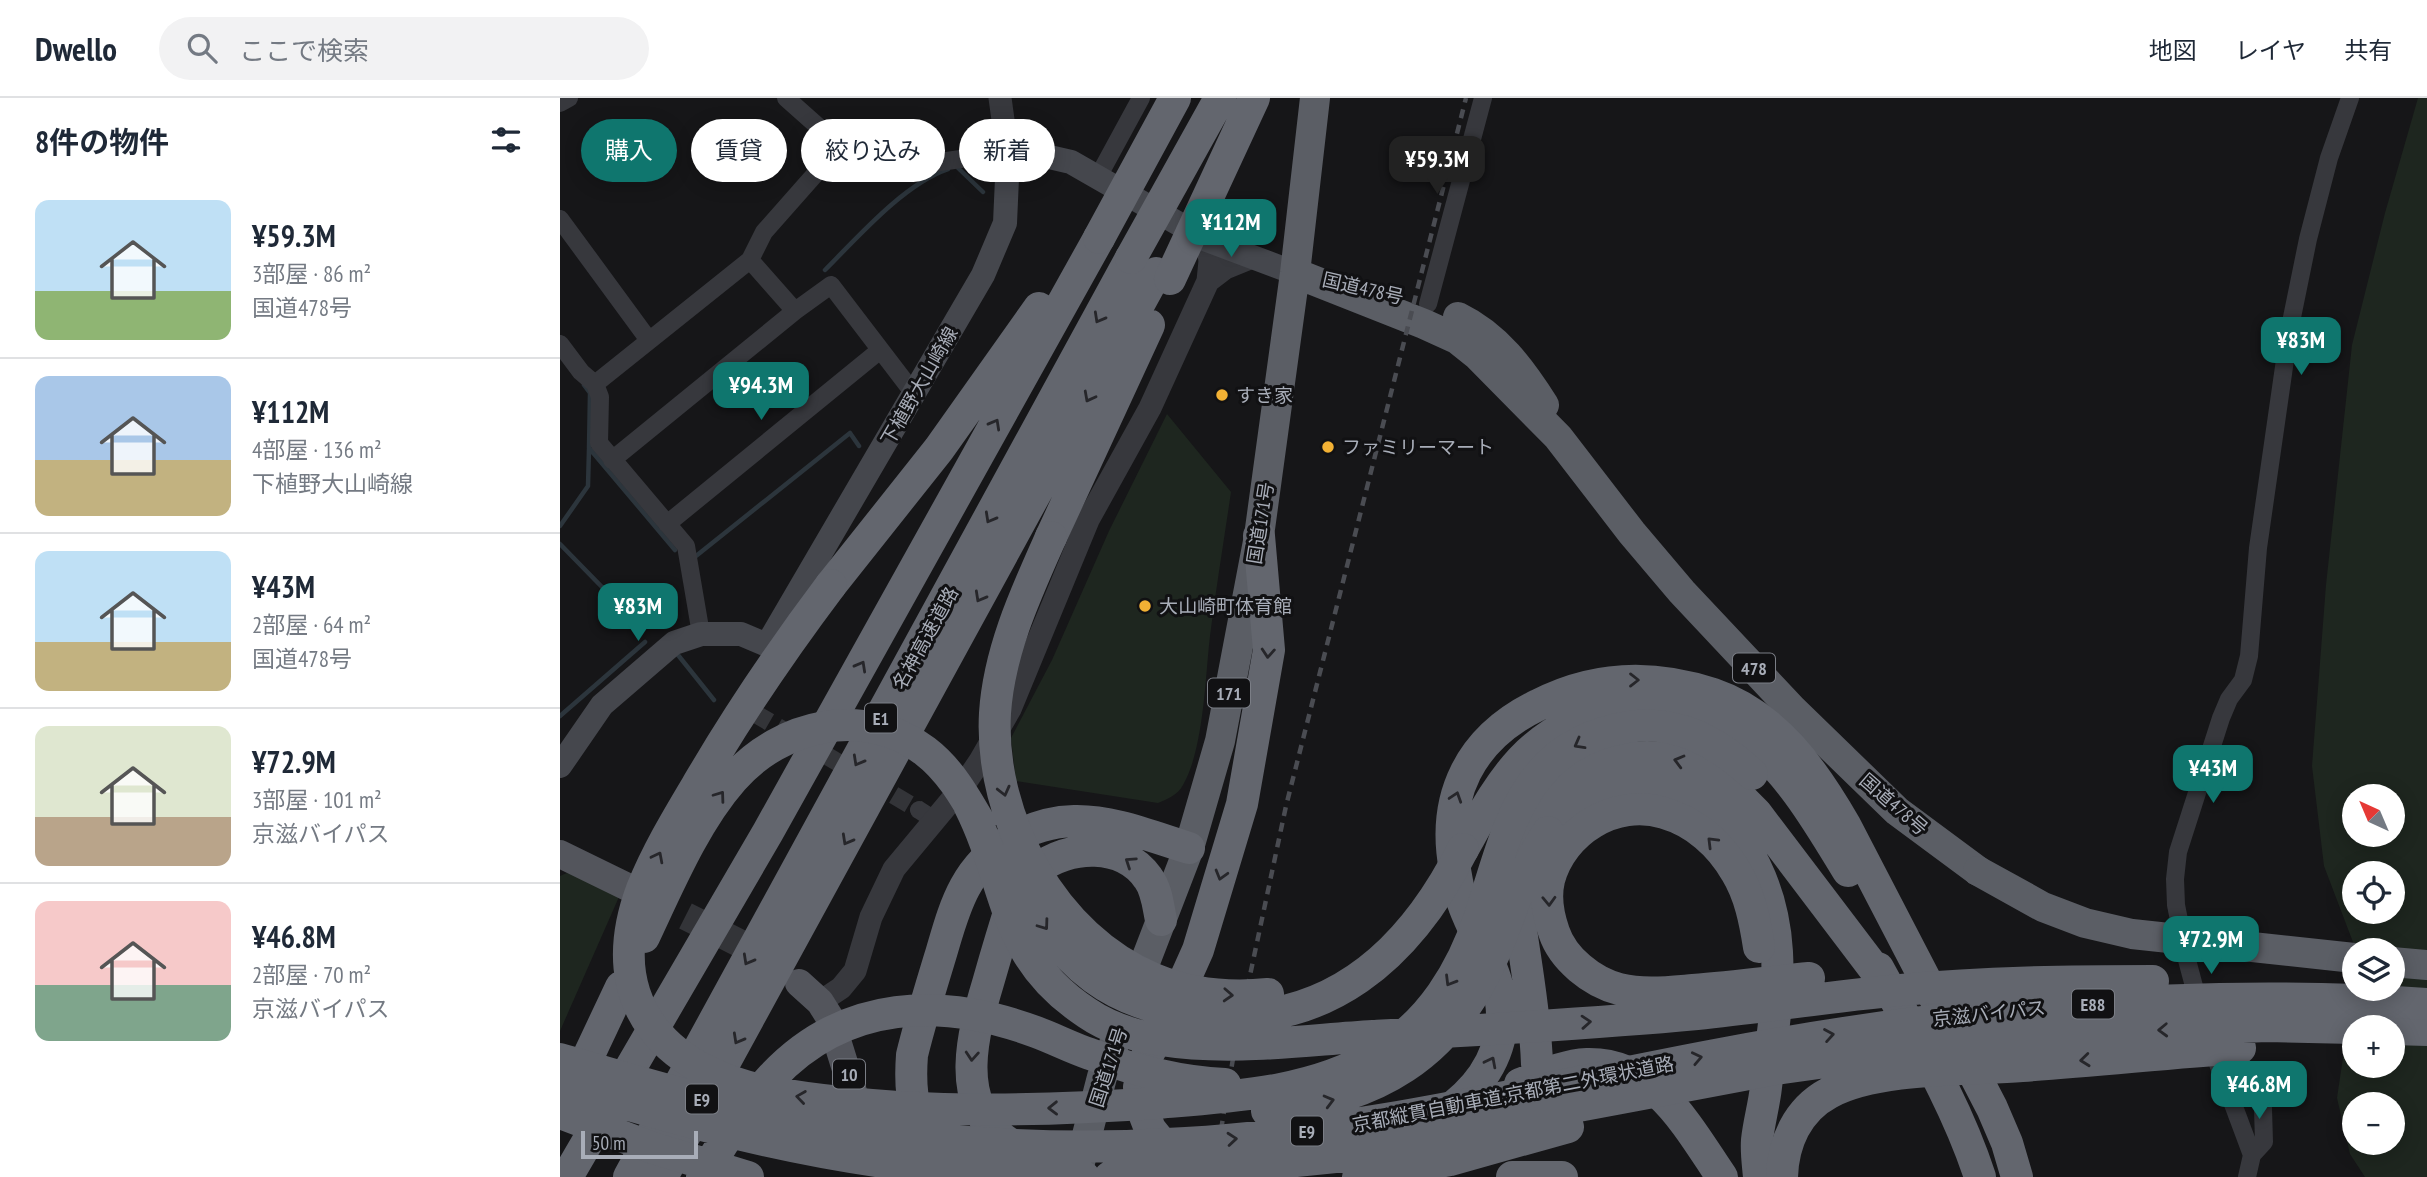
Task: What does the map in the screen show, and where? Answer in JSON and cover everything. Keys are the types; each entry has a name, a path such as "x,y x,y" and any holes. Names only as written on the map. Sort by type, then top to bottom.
{"highway":[{"name":"E1","path":"567,1177 768,832 1175,98"},
{"name":"名神高速道路","path":"662,1177 1152,270 1220,98"},
{"path":"1253,98 1152,270 1051,537 1017,617 1005,655 995,713 999,770 1014,825 1038,876 1071,919 1110,954 1154,979 1202,993 1253,996 1304,988 1354,969 1378,953 1420,912 1463,849"},
{"name":"国道171号","path":"1077,1177 1102,1077 1189,848 1220,741 1259,536 1295,272 1315,98"},
{"path":"1099,238 1043,302 939,449 831,585 779,656 739,715 690,797 642,889 630,935 632,984 639,1006 664,1042 696,1067 741,1085 795,1096 909,1106 1083,1108 1190,1100 1281,1089 1332,1076 1382,1052 1420,1021 1438,1000 1454,976 1480,916 1500,849 1519,803 1548,766 1566,751 1588,739 1633,726 1672,727 1703,738 1791,786 1915,961"},
{"name":"名神高速道路","path":"629,1177 1152,270"},
{"name":"国道478号","path":"1295,272 1400,296 1461,318 1494,342 1520,367 1548,410 1558,437"},
{"name":"国道478号","path":"1295,272 1457,339 1477,355 1558,437 1682,593 1792,709 1897,811 1978,871 2043,907 2085,923 2132,934 2342,957"},
{"path":"1259,536 1269,650 1242,804 1198,950 1164,1026 1146,1058 1139,1087 1140,1103 1150,1129 1162,1144 1178,1154 1269,1168"},
{"path":"1406,1139 1453,1107 1472,1090 1494,1060 1499,1045 1501,1001 1488,960 1464,906 1450,838 1454,802 1468,767 1511,720 1527,710 1568,691 1606,682 1642,680 1696,688 1719,696 1767,724 1791,746 1824,790 1915,961 1992,1108 2007,1143 2017,1177"},
{"path":"748,1177 650,1147 560,1115 690,846 718,798 749,763 783,740 806,730 836,724 882,729 908,740 926,752 957,784 1038,919 1075,962 1117,993 1140,1003 1162,1010 1217,1018 1246,1017 1306,1005 1358,979 1382,961 1423,916 1492,799 1521,760 1539,744 1584,717 1611,708 1655,704 1707,716 1745,737 1794,827 1823,871 1888,987 1970,1145 1980,1177"},
{"path":"1446,1174 1494,1145 1523,1115 1530,1102 1537,1064 1533,1008 1520,917 1521,858 1537,819 1564,788 1599,766 1640,757 1662,757 1704,770 1740,796 1756,813 1888,987"},
{"path":"846,1127 975,1132 1046,1132 1107,1128 1292,1108 1325,1102 1381,1082 1403,1069 1440,1038 1483,979 1537,848 1548,832 1564,815 1583,801 1606,791 1629,786 1654,787 1679,793 1716,813 1737,835 1766,887 1774,914 1778,974 1766,1089 1757,1142 1759,1177"},
{"name":"E88","path":"969,805 986,842 1013,926 1038,969 1056,988 1089,1014 1112,1027 1136,1035 1174,1042 1242,1043 1457,1031 1698,1014 1895,990 2061,981 2208,981 2342,987"},
{"path":"1742,1177 1742,1122 1759,993 1759,981 1759,970 1756,926 1745,889 1726,856 1713,841 1698,828 1681,819 1663,813 1627,810 1592,822 1564,848 1549,882 1547,901 1556,938 1566,954 1582,970 1600,982 1618,989 1669,992 1718,988 1731,986 1757,984 1770,982 1809,978 1872,974 1985,976 2061,981"},
{"path":"955,1177 935,1153 921,1126 913,1102 912,1055 954,911 973,874 981,863 1003,844 1029,830 1076,821 1108,825 1189,848"},
{"name":"E1","path":"588,1177 768,832"},
{"path":"1834,848 1881,927 1961,1082 1982,1127 1995,1177"},
{"path":"1044,1161 1001,1138 986,1119 975,1097 971,1078 974,1039 1013,900 1035,870 1049,862 1085,851 1104,851 1124,857 1150,880 1161,920"},
{"path":"2405,963 2427,965"},
{"path":"2405,991 2427,993"},
{"name":"京滋バイパス","path":"1765,1063 1909,1022 2078,1005 2236,998 2427,1004"},
{"path":"702,1177 754,1099 788,1062 829,1033 852,1022 897,1011 941,1009 988,1017 1035,1031 1088,1054 1137,1070 1215,1084 1268,1083 1297,1078 1338,1068 1382,1052"},
{"name":"京滋バイパス","path":"1765,1063 2017,1039 2267,1026 2342,1028"},
{"path":"2405,1029 2427,1030"},
{"path":"2405,1041 2427,1040"},
{"path":"1782,1177 1787,1141 1802,1116 1826,1094 1860,1080 2123,1056 2342,1042"},
{"name":"京都縦貫自動車道;京都第二外環状道路","path":"560,1059 707,1100 846,1127 975,1142 1048,1146 1185,1144 1328,1129 1765,1063"},
{"path":"1358,1177 1463,1156 1765,1063"},
{"name":"京都縦貫自動車道;京都第二外環状道路","path":"560,1084 694,1123 850,1156 950,1170 1180,1173 1355,1155 1765,1063"},
{"path":"1101,1174 1269,1168 1343,1160 1456,1119 1519,1084 1561,1069 1587,1064 1625,1070 1646,1082 1678,1112 1722,1177"},
{"path":"1951,1106 1966,1165 1966,1177"},
{"path":"1512,1177 1562,1177"}],"main road":[{"path":"1055,158 1071,162 1207,240 1295,272"},
{"name":"下植野大山崎線","path":"767,645 915,395 996,249 1004,223 1006,182"},
{"path":"560,766 602,705 674,643 701,634 741,634 767,645"},
{"path":"560,855 648,897"},
{"name":"10","path":"799,983 820,1002 830,1018 875,1167"}],"street":[{"path":"560,103 569,98"},
{"path":"786,98 810,119"},
{"path":"1000,98 1003,119"},
{"path":"1098,177 1141,98"},
{"path":"1428,304 1483,98"},
{"path":"2248,1177 2252,1155 2213,1052 2187,960 2176,905 2178,852 2221,718 2229,699 2251,664 2258,548 2289,332 2308,239 2329,158 2350,98"},
{"path":"595,384 750,260 764,232 808,182"},
{"path":"560,219 648,339"},
{"path":"820,1002 841,988 855,971 871,917 894,869 926,815 963,786 1010,709 1088,520 1150,408 1208,281 1210,261 1207,240"},
{"path":"1208,281 1225,268 1252,257"},
{"path":"750,260 795,311"},
{"path":"612,460 795,311 831,285 915,395"},
{"path":"560,344 581,372 595,384 600,397 599,443 687,546 701,634"},
{"path":"667,524 879,351"},
{"path":"754,713 732,702 767,645"},
{"path":"2252,1155 2264,1142 2262,1076"},
{"path":"846,1172 851,1167 875,1167"}],"shaded area":[{"path":"2418,98 2427,98 2427,1177 2365,1177 2351,1155 2405,1155 2405,1092 2342,1092 2342,1120 2337,1098 2342,1064 2342,1078 2405,1078 2405,1015 2349,1015 2351,1001 2405,1001 2405,938 2351,938 2346,924 2405,924 2405,861 2342,861 2342,913 2324,866 2312,766 2326,585 2352,345 2385,213"},
{"name":"大山崎町体育館","path":"1167,414 1231,492 1202,713 1190,770 1178,791 1158,803 1016,781 1011,738 1052,660 1109,531"},
{"path":"567,873 622,890 560,1031 560,876"}],"waterway":[{"path":"956,166 983,192"},
{"path":"825,270 898,199 931,176 948,169"},
{"path":"584,385 590,393 589,448 675,550"},
{"path":"696,556 850,433 859,446"},
{"path":"560,526 588,486 589,449"},
{"path":"560,544 643,629"},
{"path":"560,716 645,642"},
{"path":"678,655 714,700"}],"tunnel":[{"path":"754,713 919,810"},
{"path":"648,897 757,952 771,963"}],"railway":[{"path":"1213,1177 1236,1041 1286,806 1466,98"}],"place":[{"name":"すき家","path":"1222,395"},
{"name":"ファミリーマート","path":"1328,447"},
{"name":"大山崎町体育館","path":"1145,606"}]}
